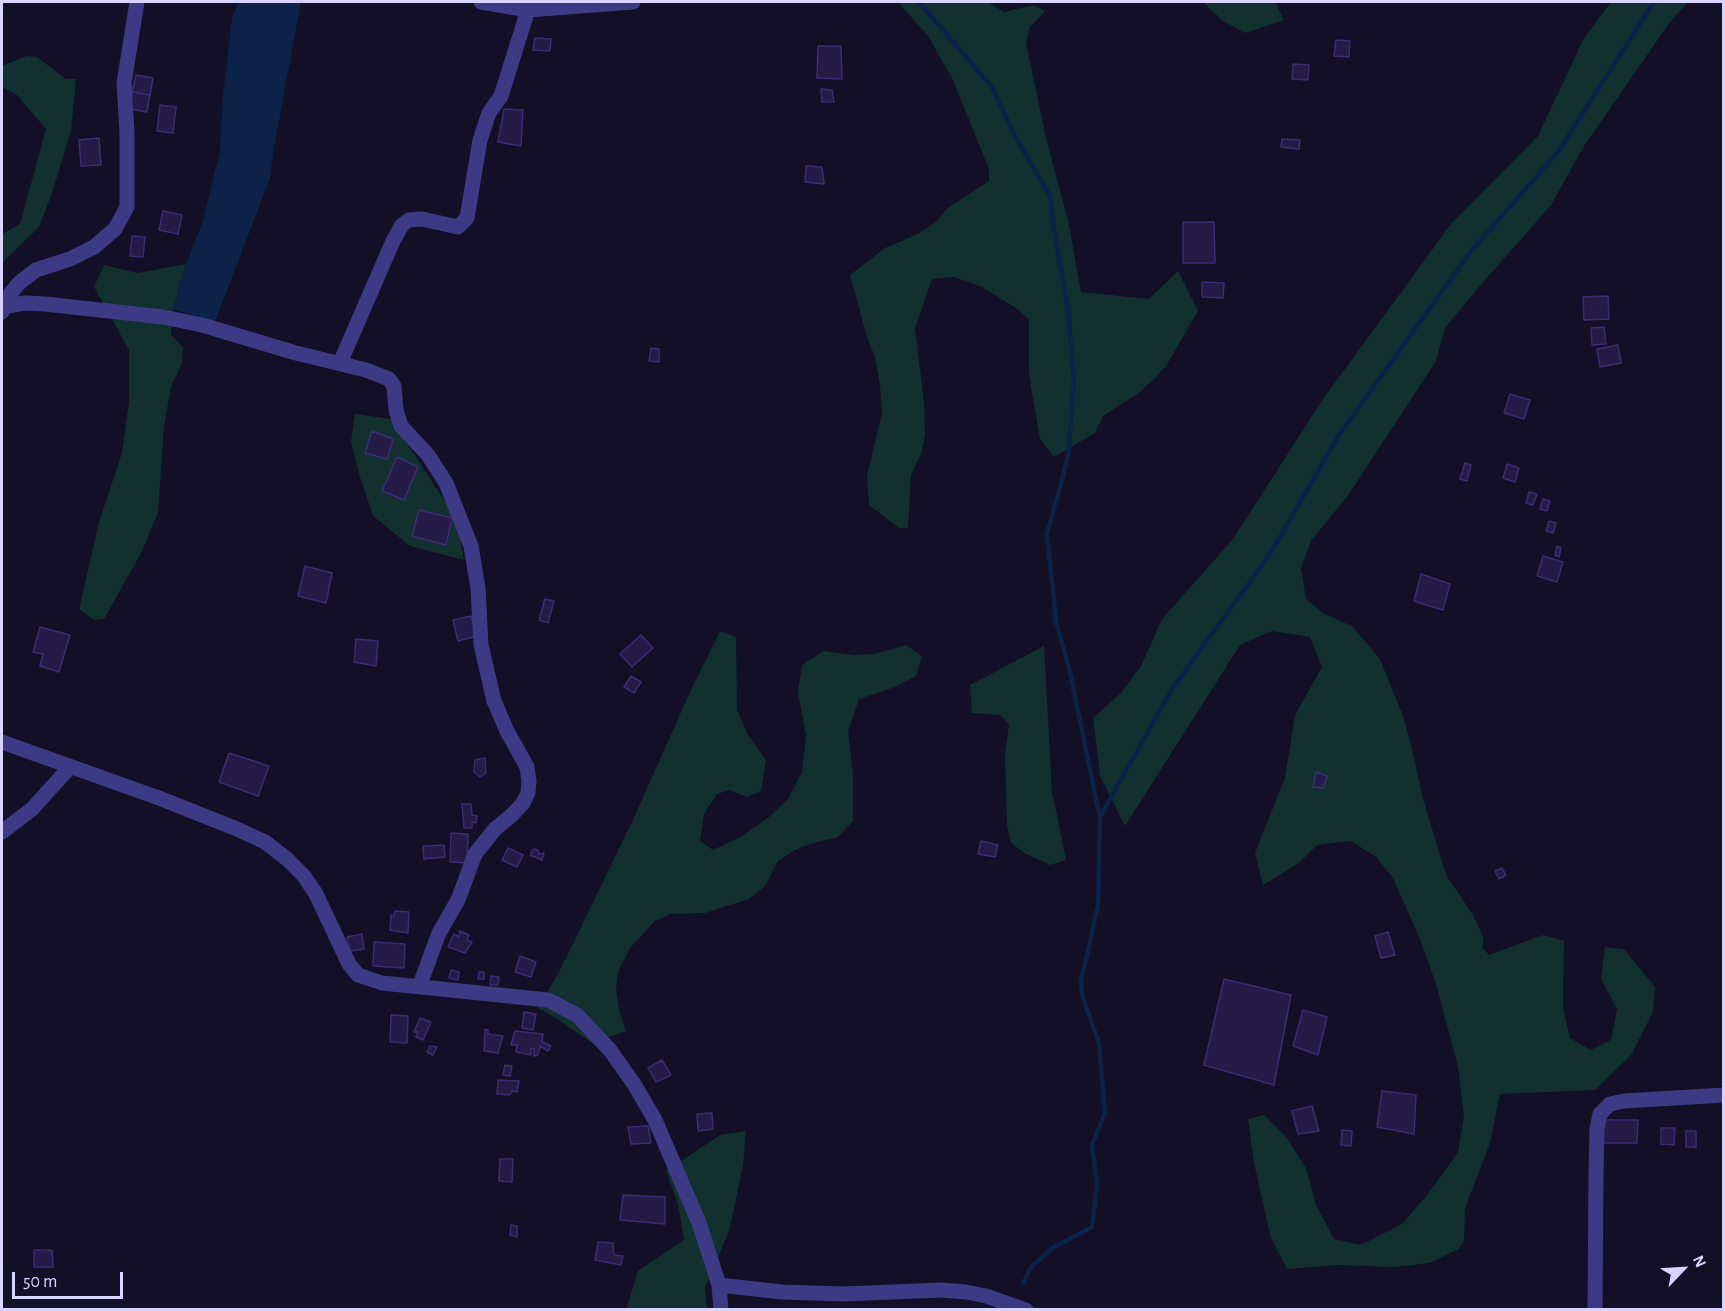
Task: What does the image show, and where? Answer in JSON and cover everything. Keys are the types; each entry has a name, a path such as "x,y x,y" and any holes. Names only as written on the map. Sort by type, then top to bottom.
{"street":[{"path":"2,309 19,283 36,270 70,259 94,247 115,229 127,207 128,132 124,82 137,2"},
{"path":"481,2 528,10 633,2"},
{"path":"340,363 402,225 409,220 422,219 458,226 467,218 480,140 489,113 501,96 528,10"},
{"path":"2,309 25,303 163,317 202,325 296,353 366,370 389,380 394,386 396,410 401,426 428,455 446,483 471,546 478,588 481,645 494,702 527,768 529,781 528,793 523,803 495,829 475,854 458,900 439,933 419,987"},
{"path":"2,742 159,798 237,829 265,843 287,859 304,876 316,894 349,964 357,975 381,983 548,1000 576,1016 610,1050 634,1084 655,1120 699,1223 719,1285 721,1310"},
{"path":"2,832 32,808 70,767"},
{"path":"1595,1310 1597,1129 1600,1114 1610,1104 1624,1101 1724,1095"},
{"path":"719,1285 782,1292 844,1294 941,1290 966,1292 986,1296 1026,1310"}],"green space":[{"path":"898,2 988,2 1004,12 1034,5 1045,11 1030,27 1026,43 1046,138 1068,220 1081,292 1149,299 1178,271 1198,311 1166,366 1155,378 1140,392 1103,416 1095,433 1054,457 1040,439 1029,371 1029,320 1019,310 982,287 954,277 932,279 915,328 924,401 925,435 921,454 911,475 908,528 899,528 869,505 867,476 882,413 880,385 875,357 867,337 850,275 885,248 918,234 937,221 948,208 989,181 989,169 953,80 928,36"},
{"path":"1203,2 1275,2 1284,20 1245,33 1223,21"},
{"path":"1611,2 1688,2 1670,22 1584,146 1551,205 1445,328 1436,361 1349,494 1311,541 1301,568 1306,599 1324,614 1352,626 1380,659 1403,716 1423,799 1446,875 1473,915 1484,938 1482,947 1489,955 1543,935 1564,941 1563,1008 1570,1038 1591,1050 1611,1040 1617,1009 1601,979 1605,947 1624,949 1655,987 1653,1012 1631,1055 1595,1090 1500,1094 1490,1143 1465,1208 1464,1241 1459,1249 1429,1263 1393,1267 1337,1265 1287,1269 1271,1238 1254,1163 1248,1119 1264,1115 1286,1137 1306,1168 1316,1205 1334,1239 1361,1245 1402,1224 1428,1194 1458,1152 1464,1116 1458,1067 1437,987 1420,939 1393,878 1376,857 1351,841 1317,845 1299,863 1263,885 1255,853 1285,778 1295,715 1322,667 1310,637 1272,631 1240,645 1125,826 1100,776 1093,718 1120,694 1141,666 1162,619 1233,539 1323,399 1451,224 1538,136 1584,38"},
{"path":"27,56 37,57 66,79 76,79 71,131 39,227 2,263 2,234 20,224 46,129 17,95 2,87 2,66"},
{"path":"186,264 173,309 171,335 183,347 182,363 171,387 164,426 158,513 141,553 104,619 94,620 79,609 99,522 122,453 129,402 129,350 94,287 104,265 138,273"},
{"path":"355,414 391,419 448,506 459,530 464,560 410,546 373,516 351,441"},
{"path":"720,631 736,637 737,710 748,735 766,760 761,791 747,797 729,790 717,794 704,814 700,841 713,850 742,836 769,817 788,799 802,772 806,735 798,693 802,665 824,651 854,655 875,654 906,645 922,656 916,676 895,687 859,699 848,731 853,775 853,821 838,837 795,850 778,861 765,886 749,899 705,913 671,914 655,921 630,948 618,972 616,989 619,1010 626,1031 592,1043 538,1008 560,970 632,822"},
{"path":"1044,646 1052,791 1066,860 1050,865 1026,854 1011,843 1007,825 1005,754 1009,724 1000,715 972,713 970,685"},
{"path":"746,1131 743,1166 729,1231 705,1288 707,1309 626,1310 638,1271 684,1240 678,1204 666,1171 720,1135"}],"water":[{"path":"238,2 301,2 270,178 215,322 173,309 186,264 203,221 220,151 223,95 232,19"}],"building":[{"path":"535,38 551,39 550,51 533,50"},
{"path":"1336,40 1350,41 1349,57 1334,56"},
{"path":"818,46 841,46 842,79 817,78"},
{"path":"1293,64 1309,65 1308,80 1292,79"},
{"path":"136,75 153,78 150,95 132,92"},
{"path":"821,89 832,90 834,102 822,102"},
{"path":"132,92 150,95 147,112 129,109"},
{"path":"160,105 176,107 173,133 157,131"},
{"path":"504,109 523,110 521,146 498,142"},
{"path":"99,138 101,165 81,166 79,140"},
{"path":"1282,139 1300,140 1299,149 1281,147"},
{"path":"806,166 822,167 824,184 805,182"},
{"path":"163,211 182,215 178,234 159,230"},
{"path":"1183,222 1214,222 1215,263 1183,263"},
{"path":"132,236 145,237 143,257 130,256"},
{"path":"1202,282 1224,283 1223,298 1202,297"},
{"path":"1608,296 1609,319 1584,320 1583,297"},
{"path":"1604,327 1606,344 1592,345 1591,328"},
{"path":"1618,345 1621,363 1600,367 1597,349"},
{"path":"651,348 659,349 659,362 649,361"},
{"path":"1510,394 1530,400 1524,419 1504,413"},
{"path":"372,431 393,439 387,459 365,453"},
{"path":"397,457 418,467 404,500 382,491"},
{"path":"1465,463 1471,465 1467,481 1460,479"},
{"path":"1507,464 1519,468 1515,482 1503,478"},
{"path":"1529,492 1537,494 1533,505 1526,503"},
{"path":"1543,499 1550,501 1547,511 1540,509"},
{"path":"419,510 452,518 446,545 412,536"},
{"path":"1549,521 1556,523 1553,533 1546,531"},
{"path":"1557,546 1561,548 1559,557 1555,555"},
{"path":"1543,556 1563,562 1557,582 1537,576"},
{"path":"305,566 332,573 326,603 298,596"},
{"path":"1421,574 1450,584 1443,610 1414,601"},
{"path":"545,599 554,601 548,623 539,620"},
{"path":"471,616 477,636 458,641 453,620"},
{"path":"40,627 70,635 59,672 40,666 43,654 33,652"},
{"path":"641,635 653,648 632,667 620,654"},
{"path":"356,639 378,641 376,666 354,662"},
{"path":"631,676 641,682 634,693 624,687"},
{"path":"229,753 269,766 258,796 219,782"},
{"path":"485,758 486,773 480,777 474,772 475,760"},
{"path":"1316,772 1327,776 1323,788 1313,787"},
{"path":"462,804 471,804 472,815 477,816 476,823 472,822 472,828 464,828"},
{"path":"451,833 468,834 467,863 450,862"},
{"path":"981,841 998,845 995,857 978,854"},
{"path":"444,845 445,857 424,859 423,846"},
{"path":"508,848 523,855 517,867 502,860"},
{"path":"533,849 538,850 539,854 544,853 542,860 530,855"},
{"path":"1502,868 1506,875 1499,879 1495,871"},
{"path":"395,911 409,912 408,933 390,930 391,915 394,916"},
{"path":"460,931 469,935 467,940 472,942 465,953 448,947 454,934 459,937"},
{"path":"1388,932 1395,955 1381,958 1375,936"},
{"path":"362,934 364,949 350,951 347,937"},
{"path":"374,942 405,944 404,968 373,966"},
{"path":"520,956 536,962 531,977 515,972"},
{"path":"451,970 459,972 458,980 449,978"},
{"path":"479,972 484,972 484,979 478,979"},
{"path":"491,976 499,977 498,985 490,985"},
{"path":"1224,979 1291,995 1274,1085 1204,1065"},
{"path":"1303,1010 1327,1017 1318,1055 1293,1046"},
{"path":"524,1012 536,1014 533,1030 522,1028"},
{"path":"391,1015 408,1016 407,1043 390,1042"},
{"path":"420,1018 431,1022 423,1040 416,1037 418,1032 414,1032"},
{"path":"485,1029 488,1030 488,1034 503,1036 498,1053 484,1051"},
{"path":"515,1031 543,1034 542,1042 551,1046 548,1051 540,1046 538,1055 534,1056 534,1049 531,1048 531,1055 516,1052 517,1045 511,1045"},
{"path":"430,1046 437,1047 433,1055 427,1052"},
{"path":"662,1060 671,1075 656,1082 648,1068"},
{"path":"505,1065 512,1066 510,1076 503,1075"},
{"path":"498,1080 519,1081 517,1092 512,1091 510,1095 497,1094"},
{"path":"1382,1091 1416,1095 1414,1134 1377,1127"},
{"path":"1312,1106 1319,1131 1298,1134 1292,1111"},
{"path":"712,1113 713,1129 698,1131 697,1114"},
{"path":"1603,1120 1638,1120 1637,1143 1603,1143"},
{"path":"648,1126 651,1143 631,1144 628,1127"},
{"path":"1661,1128 1675,1128 1674,1145 1661,1144"},
{"path":"1342,1130 1352,1131 1351,1146 1341,1145"},
{"path":"1686,1131 1696,1131 1696,1147 1686,1147"},
{"path":"500,1159 513,1159 512,1182 499,1181"},
{"path":"623,1195 665,1197 665,1224 620,1220"},
{"path":"511,1225 517,1226 517,1237 510,1235"},
{"path":"598,1242 613,1243 614,1255 623,1256 621,1265 595,1260"},
{"path":"34,1250 52,1250 53,1267 34,1267"}],"waterway":[{"path":"919,2 992,87 1015,136 1050,196 1068,309 1074,382 1068,457 1047,534 1056,621 1070,673 1100,817 1098,906 1081,981 1082,995 1099,1043 1105,1113 1092,1145 1097,1185 1092,1227 1051,1249 1031,1267 1024,1282"},
{"path":"1100,817 1172,689 1270,554 1339,435 1471,251 1558,152 1654,2"}]}
